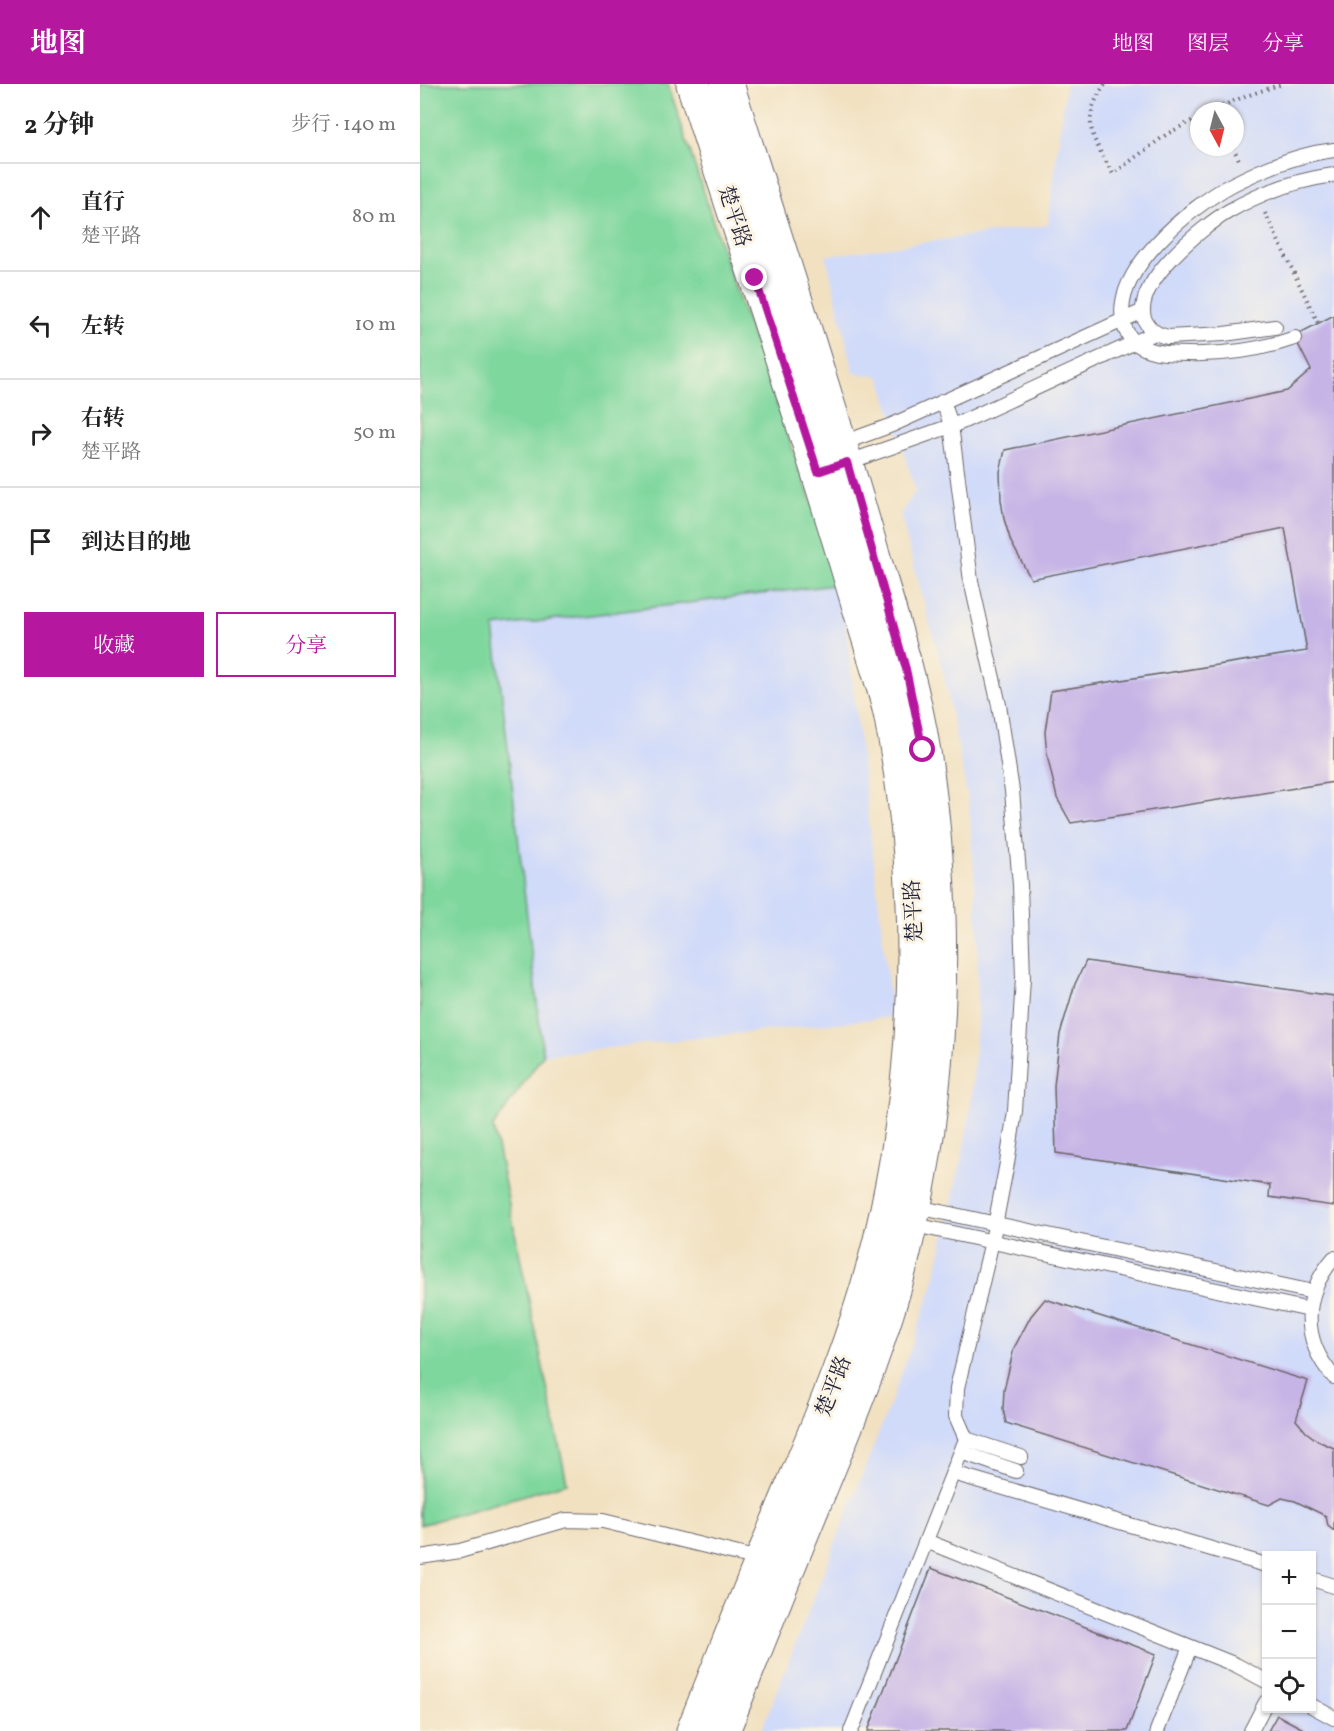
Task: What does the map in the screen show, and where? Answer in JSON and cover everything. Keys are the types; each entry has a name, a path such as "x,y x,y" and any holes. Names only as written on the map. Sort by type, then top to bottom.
{"main road":[{"name":"楚平路","path":"693,84 755,278 831,461 911,688 930,794 938,895 939,992 932,1106 900,1212 893,1297 880,1338 860,1393 693,1731"},
{"name":"楚平路","path":"727,84 785,268 831,461"},
{"name":"楚平路","path":"723,1731 775,1563"}],"lane":[{"path":"1295,338 1255,349 1197,354 1156,352 1144,349 1134,343 1122,320 1126,287 1150,251 1188,215 1231,185 1309,154 1334,150"},
{"path":"1275,327 1168,337 1155,333 1146,323 1143,311 1145,298 1151,285 1178,253 1208,225 1228,211 1257,197 1298,182 1334,175"},
{"path":"831,461 892,425 1143,311"},
{"path":"831,461 951,425 1155,333"},
{"path":"851,1731 963,1446 956,1416 956,1397 996,1224 1015,1111 1019,1065 1023,978 1016,825 999,705 970,581 965,525 951,425 943,401"},
{"path":"900,1212 996,1224 1313,1292"},
{"path":"900,1212 992,1241 1310,1310"},
{"path":"1334,1257 1325,1268 1313,1292 1310,1310 1310,1326 1318,1355 1334,1377"},
{"path":"963,1446 1021,1457"},
{"path":"963,1446 1016,1471"},
{"path":"953,1473 1262,1564"},
{"path":"420,1557 460,1551 566,1520 603,1521 775,1563"},
{"path":"926,1541 1236,1665 1262,1679"},
{"path":"1316,1581 1334,1586"},
{"path":"1157,1731 1190,1647"},
{"path":"1316,1709 1334,1718"},
{"path":"1251,1731 1262,1710"}],"path":[{"path":"1105,84 1090,111 1090,123 1093,137 1113,174 1167,134 1190,122"},
{"path":"1233,102 1282,84"},
{"path":"1237,156 1248,178"},
{"path":"1257,197 1318,323"}],"shaded area":[{"path":"1066,84 1334,84 1334,1731 761,1731 889,1407 933,1286 971,1106 977,1024 978,931 969,805 944,676 900,514 916,491 880,377 854,373 826,256 1048,225"},
{"path":"841,584 892,1017 543,1055 494,627"}],"green space":[{"path":"420,84 668,84 734,285 841,584 494,627 543,1055 493,1127 567,1483 420,1525"}],"building":[{"path":"1334,315 1334,782 1071,823 1057,798 1047,755 1045,732 1051,691 1307,651 1285,528 1031,579 1011,542 1004,519 1000,472 1005,450 1287,391 1311,370 1294,336"},
{"path":"1086,961 1334,996 1334,1206 1269,1197 1270,1185 1056,1153 1054,1086 1060,1034 1075,984"},
{"path":"1045,1299 1308,1381 1296,1420 1318,1441 1334,1448 1334,1531 1328,1526 1326,1516 1295,1501 1282,1498 1269,1505 1006,1423 1003,1409 1004,1390 1014,1348 1031,1316"},
{"path":"931,1568 1156,1654 1127,1731 868,1731"},
{"path":"1277,1715 1307,1731 1268,1731"}],"route":[{"path":"755,278 818,472 847,462 906,669 923,750"}]}
